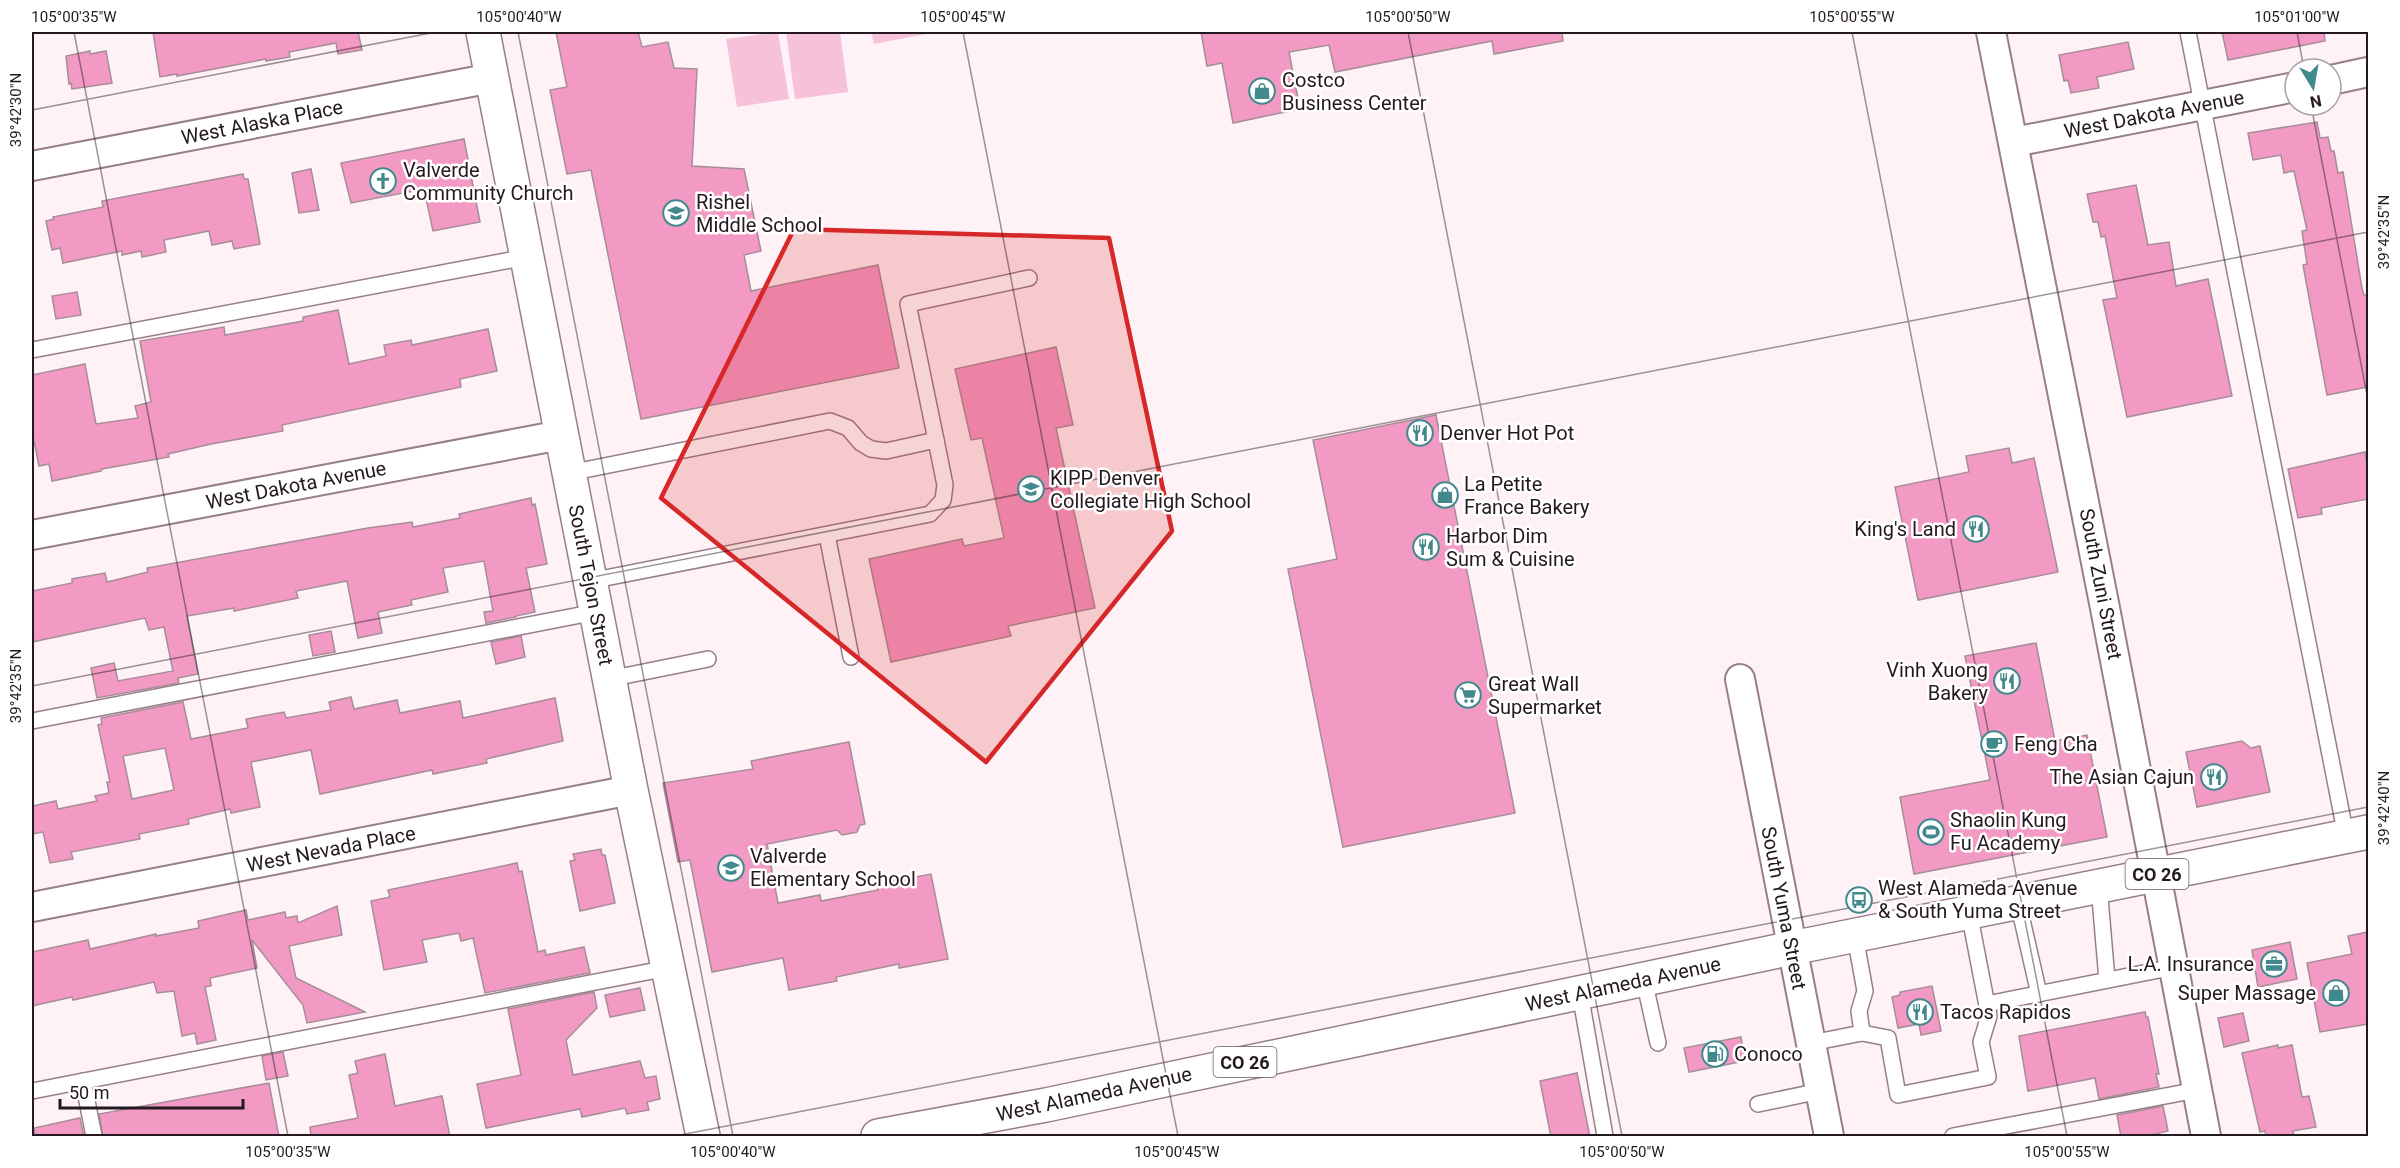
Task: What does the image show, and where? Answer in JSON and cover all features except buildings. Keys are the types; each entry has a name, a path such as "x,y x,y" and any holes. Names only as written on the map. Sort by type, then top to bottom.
{"main road":[{"name":"South Tejon Street","path":"483,32 609,679 703,1137"},
{"name":"West Alameda Avenue","path":"878,1137 1046,1105 1792,948 2357,834"}],"street":[{"name":"South Zuni Street","path":"1991,32 2206,1137"},
{"path":"2343,77 2368,72"},
{"name":"West Alaska Place","path":"32,166 492,78"},
{"name":"West Dakota Avenue","path":"2014,142 2283,89"},
{"name":"West Dakota Avenue","path":"32,535 561,435"},
{"name":"South Yuma Street","path":"1740,679 1829,1137"},
{"name":"West Nevada Place","path":"32,907 632,790"}],"lane":[{"path":"2188,32 2357,834"},
{"path":"32,350 527,257"},
{"path":"32,721 593,596 827,535 930,514 943,500 945,485 908,304 1029,278"},
{"path":"569,473 830,421 848,428 861,443 871,449 886,451 936,440"},
{"path":"827,535 851,657"},
{"path":"609,679 708,659"},
{"path":"2099,886 2107,980"},
{"path":"2018,902 2039,994"},
{"path":"1811,1043 1862,1033 1888,1038 1898,1095 1988,1077 1981,1042 1989,1016 1969,912"},
{"path":"1855,936 1865,990 1859,1011 1862,1033"},
{"path":"1987,1004 2174,967"},
{"path":"32,1091 669,968"},
{"path":"1644,980 1658,1043"},
{"path":"1580,993 1605,1137"},
{"path":"83,1081 94,1137"},
{"path":"1953,1137 2019,1130 2198,1090"},
{"path":"1758,1104 1820,1091"}],"highlighted area":[{"path":"794,229 1109,238 1172,531 986,762 661,498"}],"shaded area":[{"path":"778,32 789,99 737,107 726,39"},
{"path":"786,32 840,32 848,92 795,99"},
{"path":"871,32 936,32 874,44"}],"place":[{"name":"Costco Business Center","path":"1262,91"},
{"name":"Valverde Community Church","path":"383,181"},
{"name":"Rishel Middle School","path":"676,213"},
{"name":"Denver Hot Pot","path":"1420,433"},
{"name":"KIPP Denver Collegiate High School","path":"1031,489"},
{"name":"La Petite France Bakery","path":"1445,495"},
{"name":"King's Land","path":"1976,529"},
{"name":"Harbor Dim Sum & Cuisine","path":"1426,547"},
{"name":"Vinh Xuong Bakery","path":"2007,681"},
{"name":"Great Wall Supermarket","path":"1468,695"},
{"name":"Feng Cha","path":"1994,744"},
{"name":"The Asian Cajun","path":"2214,777"},
{"name":"Shaolin Kung Fu Academy","path":"1931,832"},
{"name":"Valverde Elementary School","path":"731,868"},
{"name":"West Alameda Avenue & South Yuma Street","path":"1859,900"},
{"name":"L.A. Insurance","path":"2274,964"},
{"name":"Super Massage","path":"2336,993"},
{"name":"Tacos Rapidos","path":"1920,1012"},
{"name":"Conoco","path":"1715,1054"}]}
